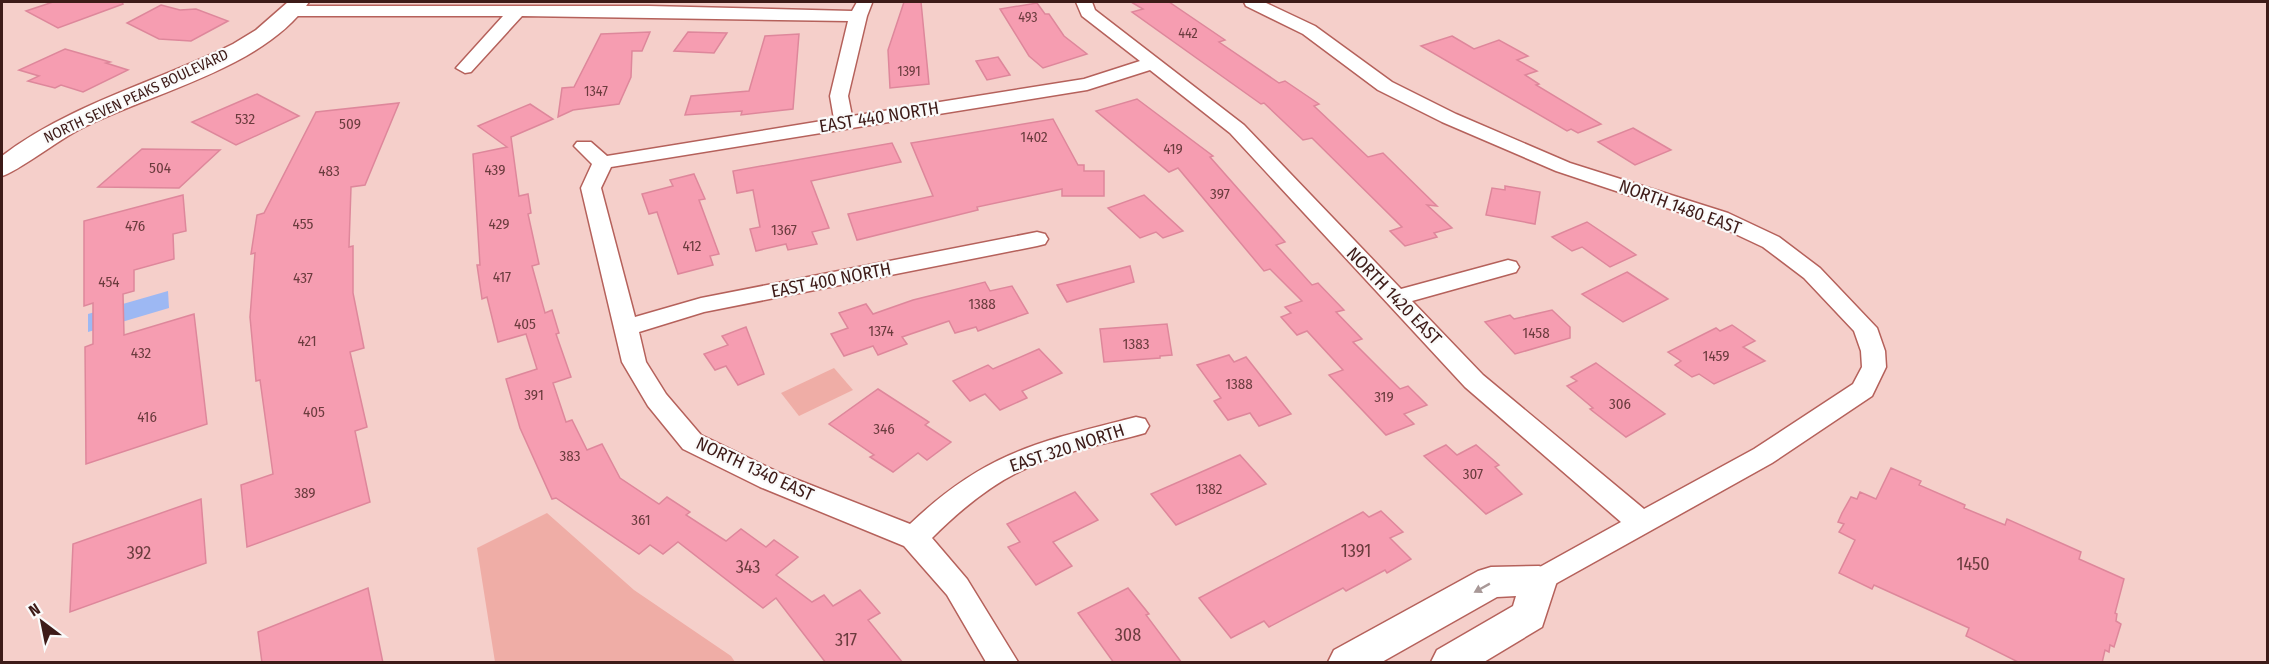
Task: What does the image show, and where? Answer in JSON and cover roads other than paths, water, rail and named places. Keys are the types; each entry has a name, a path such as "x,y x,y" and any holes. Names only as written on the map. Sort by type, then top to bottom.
{"street":[{"name":"NORTH 1420 EAST","path":"1084,2 1088,12 1237,129 1474,381 1642,523"},
{"name":"NORTH 1480 EAST","path":"1252,2 1309,30 1385,86 1449,118 1563,167 1720,218 1771,242 1812,273 1865,328 1873,351 1874,367 1863,390 1763,456 1539,581"},
{"path":"294,6 472,6 516,12 652,6 862,9 839,96 844,123"},
{"name":"NORTH SEVEN PEAKS BOULEVARD","path":"2,168 23,150 70,124 122,100 182,78 225,57 266,32 294,6"},
{"path":"465,68 516,12"},
{"name":"EAST 440 NORTH","path":"603,164 622,158 1087,84 1153,63"},
{"path":"584,146 603,164"},
{"name":"NORTH 1340 EAST","path":"603,164 591,188 634,362 657,400 692,442 770,480 914,538 957,587 1002,663"},
{"name":"EAST 400 NORTH","path":"626,328 701,305 1037,239"},
{"path":"1395,298 1508,267"},
{"name":"EAST 320 NORTH","path":"914,538 938,514 1004,467 1056,447 1136,426"},
{"path":"1348,663 1491,582 1539,581 1529,616 1451,663"}],"water":[{"path":"168,291 169,308 88,332 88,314"}]}
